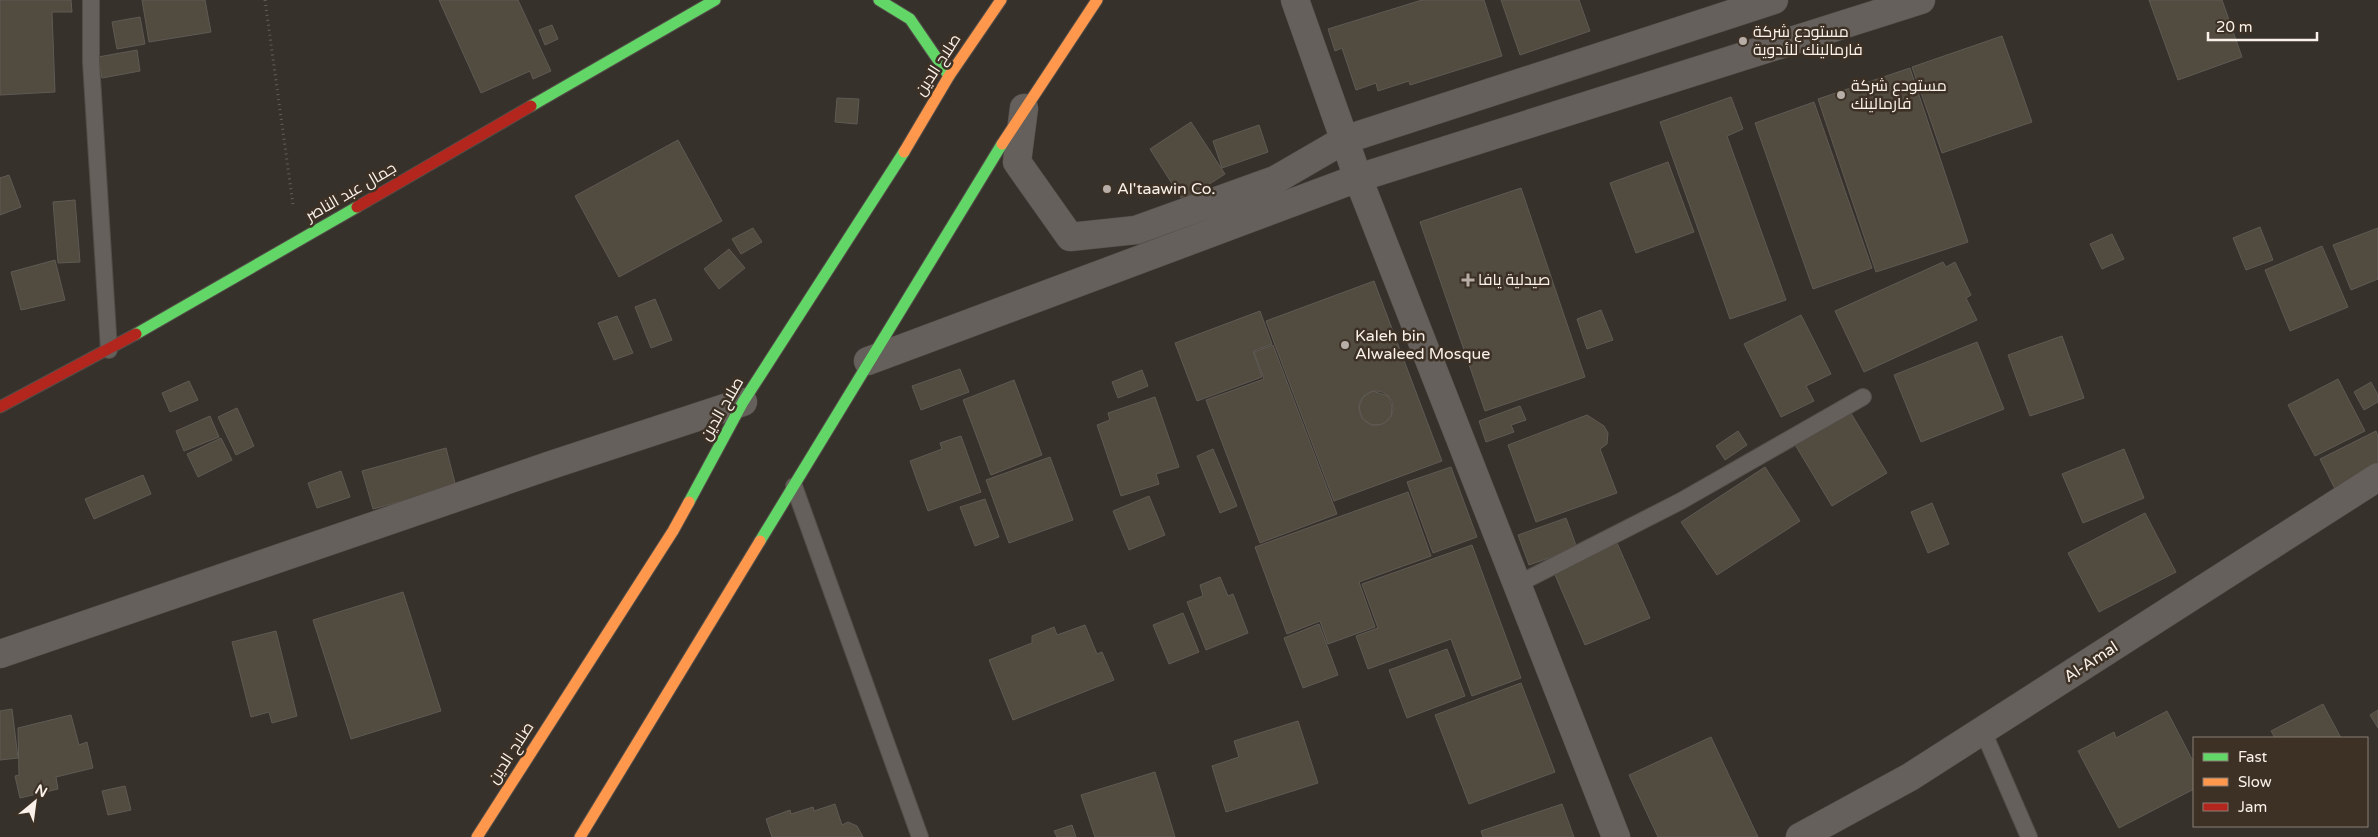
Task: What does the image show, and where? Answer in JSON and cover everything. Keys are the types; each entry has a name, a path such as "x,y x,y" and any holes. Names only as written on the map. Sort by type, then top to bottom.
{"main road":[{"name":"جمال عبد الناصر","path":"0,407 109,350 715,0"},
{"path":"879,0 910,20 949,76"},
{"name":"صلاح الدين","path":"477,837 673,530 743,402 892,173 949,76 1001,0"},
{"path":"583,835 868,361 1024,108 1097,0"}],"street":[{"path":"1295,0 1358,178 1616,837"},
{"path":"1024,108 1017,162 1070,237 1136,230 1275,180 1344,140 1774,0"},
{"path":"868,361 1358,178 1921,0"},
{"path":"0,654 554,464 743,402"},
{"name":"Al-Amal","path":"1800,837 1910,777 2378,478"}],"lane":[{"path":"91,0 91,62 109,350"},
{"path":"1516,585 1681,501 1863,397"},
{"path":"794,486 920,837"},
{"path":"1983,731 2029,837"}],"path":[{"path":"265,0 298,242"}],"building":[{"path":"0,0 71,0 72,12 52,12 55,92 0,95"},
{"path":"142,0 205,0 211,32 149,42"},
{"path":"439,0 518,0 551,71 533,79 530,71 481,93"},
{"path":"1422,0 1484,0 1502,56 1410,85 1409,81 1378,91 1376,83 1356,90 1342,48 1335,51 1328,29"},
{"path":"1501,0 1579,0 1590,31 1520,55"},
{"path":"2149,0 2222,0 2242,57 2178,80"},
{"path":"140,17 145,44 117,49 112,22"},
{"path":"552,25 558,39 545,45 539,30"},
{"path":"2002,36 2032,122 1942,153 1912,67"},
{"path":"137,50 140,71 102,78 98,57"},
{"path":"1910,68 1968,242 1876,272 1818,99"},
{"path":"1731,97 1743,129 1727,136 1786,300 1730,319 1660,122"},
{"path":"837,98 859,99 857,124 835,122"},
{"path":"1814,102 1872,268 1813,289 1755,123"},
{"path":"1191,122 1225,174 1183,201 1150,149"},
{"path":"1259,125 1268,152 1222,168 1213,141"},
{"path":"678,140 722,221 619,277 575,196"},
{"path":"1668,162 1694,232 1636,253 1610,183"},
{"path":"9,175 21,207 0,215 0,178"},
{"path":"1521,188 1585,377 1485,411 1420,222"},
{"path":"75,200 80,262 58,263 53,202"},
{"path":"2260,227 2273,260 2246,270 2233,238"},
{"path":"753,228 762,242 741,254 732,239"},
{"path":"2378,228 2378,279 2351,290 2333,245"},
{"path":"2112,234 2124,259 2102,269 2090,244"},
{"path":"2322,246 2348,307 2290,331 2265,270"},
{"path":"729,249 745,268 719,289 704,269"},
{"path":"55,260 65,300 21,310 11,272"},
{"path":"1943,262 1946,267 1955,262 1971,295 1966,298 1977,320 1864,372 1835,311"},
{"path":"1374,281 1442,461 1334,501 1266,321","holes":["1373,391 1388,396 1392,406 1391,417 1383,424 1371,425 1362,418 1359,407 1363,397"]},
{"path":"655,299 672,340 651,348 635,307"},
{"path":"1601,310 1613,340 1587,349 1577,319"},
{"path":"1260,311 1272,344 1253,351 1262,377 1197,401 1175,343"},
{"path":"1801,315 1831,374 1806,386 1814,401 1781,417 1744,344"},
{"path":"617,316 633,353 614,360 598,323"},
{"path":"2062,336 2084,398 2030,416 2008,355"},
{"path":"1977,342 2004,409 1921,442 1894,375"},
{"path":"1273,345 1337,514 1260,543 1206,400 1264,379 1254,352"},
{"path":"960,369 969,392 921,410 912,386"},
{"path":"1142,370 1148,386 1118,398 1112,382"},
{"path":"2338,379 2365,431 2315,456 2288,405"},
{"path":"1014,380 1042,455 991,475 963,400"},
{"path":"189,381 198,400 170,412 162,393"},
{"path":"2371,382 2378,395 2378,402 2364,410 2354,392"},
{"path":"1376,391 1388,396 1393,408 1388,420 1376,425 1364,420 1359,408 1364,396"},
{"path":"1155,397 1179,467 1156,474 1159,484 1121,496 1097,425 1110,420 1108,413"},
{"path":"1520,406 1526,420 1511,425 1514,432 1486,442 1479,421"},
{"path":"237,408 254,446 236,455 218,417"},
{"path":"1849,410 1887,473 1832,506 1794,443"},
{"path":"1587,415 1604,426 1608,433 1607,444 1600,449 1617,493 1536,522 1508,445"},
{"path":"210,416 219,437 184,451 176,431"},
{"path":"1738,431 1747,445 1725,460 1716,446"},
{"path":"2376,431 2378,436 2378,470 2336,491 2320,459"},
{"path":"961,436 981,492 928,511 910,461 942,449 940,443"},
{"path":"221,438 232,460 198,477 187,454"},
{"path":"446,448 456,487 373,509 362,471"},
{"path":"1213,449 1237,506 1220,513 1197,456"},
{"path":"2124,449 2144,498 2083,523 2062,474"},
{"path":"1050,457 1073,520 1009,543 986,480"},
{"path":"1451,467 1477,537 1433,553 1407,482"},
{"path":"1765,467 1800,521 1717,575 1681,522"},
{"path":"341,471 350,497 317,508 308,483"},
{"path":"143,475 151,494 94,519 85,499"},
{"path":"1408,492 1431,556 1359,582 1375,627 1328,644 1320,621 1287,634 1255,547"},
{"path":"1149,496 1165,535 1129,550 1113,511"},
{"path":"985,499 999,537 975,546 960,507"},
{"path":"1932,503 1949,544 1928,553 1911,512"},
{"path":"2145,513 2176,572 2099,612 2068,553"},
{"path":"1566,518 1577,548 1529,565 1518,535"},
{"path":"1617,543 1650,618 1585,645 1553,570"},
{"path":"1472,545 1521,678 1472,696 1451,639 1368,669 1356,636 1378,628 1362,584"},
{"path":"1220,577 1228,596 1233,594 1248,633 1206,650 1187,602 1203,596 1200,585"},
{"path":"403,592 441,711 351,739 313,620"},
{"path":"1183,613 1199,652 1169,664 1153,625"},
{"path":"1319,624 1338,675 1303,688 1284,638"},
{"path":"1085,625 1097,654 1102,652 1114,680 1013,720 989,660 1032,643 1032,636 1054,627 1057,635"},
{"path":"276,631 297,716 272,723 269,712 251,717 232,642"},
{"path":"1447,649 1465,696 1407,718 1389,670"},
{"path":"1521,683 1555,772 1469,804 1435,715"},
{"path":"2323,704 2340,737 2274,737 2271,731"},
{"path":"12,709 18,758 0,760 0,711"},
{"path":"2378,710 2378,728 2370,715"},
{"path":"2167,711 2193,761 2193,790 2119,828 2078,751 2114,732 2116,738"},
{"path":"71,715 79,745 87,742 93,768 56,777 58,789 20,798 15,776 19,775 18,728"},
{"path":"1298,721 1318,783 1226,812 1212,766 1239,757 1234,741"},
{"path":"1711,737 1758,837 1658,837 1629,775"},
{"path":"1155,772 1175,837 1095,837 1081,795"},
{"path":"125,786 131,810 108,815 102,791"},
{"path":"835,804 842,825 848,822 857,826 863,837 772,837 766,819 790,810 791,814 813,807 814,811"},
{"path":"1562,804 1574,837 1483,837 1481,831"},
{"path":"1072,825 1076,837 1057,837 1054,831"}],"traffic: fast":[{"path":"531,106 715,0"},
{"path":"879,0 910,19 949,76"},
{"path":"760,541 1002,144"},
{"path":"689,502 743,402 904,152"},
{"path":"136,334 357,207"}],"traffic: slow":[{"path":"904,152 949,76 1001,0"},
{"path":"1002,144 1097,0"},
{"path":"477,837 673,531 689,502"},
{"path":"580,837 760,541"}],"traffic: jam":[{"path":"357,207 531,106"},
{"path":"0,407 136,334"}],"place":[{"name":"مستودع شركة فارمالينك للأدوية","path":"1743,41"},
{"name":"مستودع شركة فارمالينك","path":"1841,95"},
{"name":"Al'taawin Co.","path":"1107,189"},
{"name":"صيدلية يافا","path":"1468,280"},
{"name":"Kaleh bin Alwaleed Mosque","path":"1345,345"}]}
